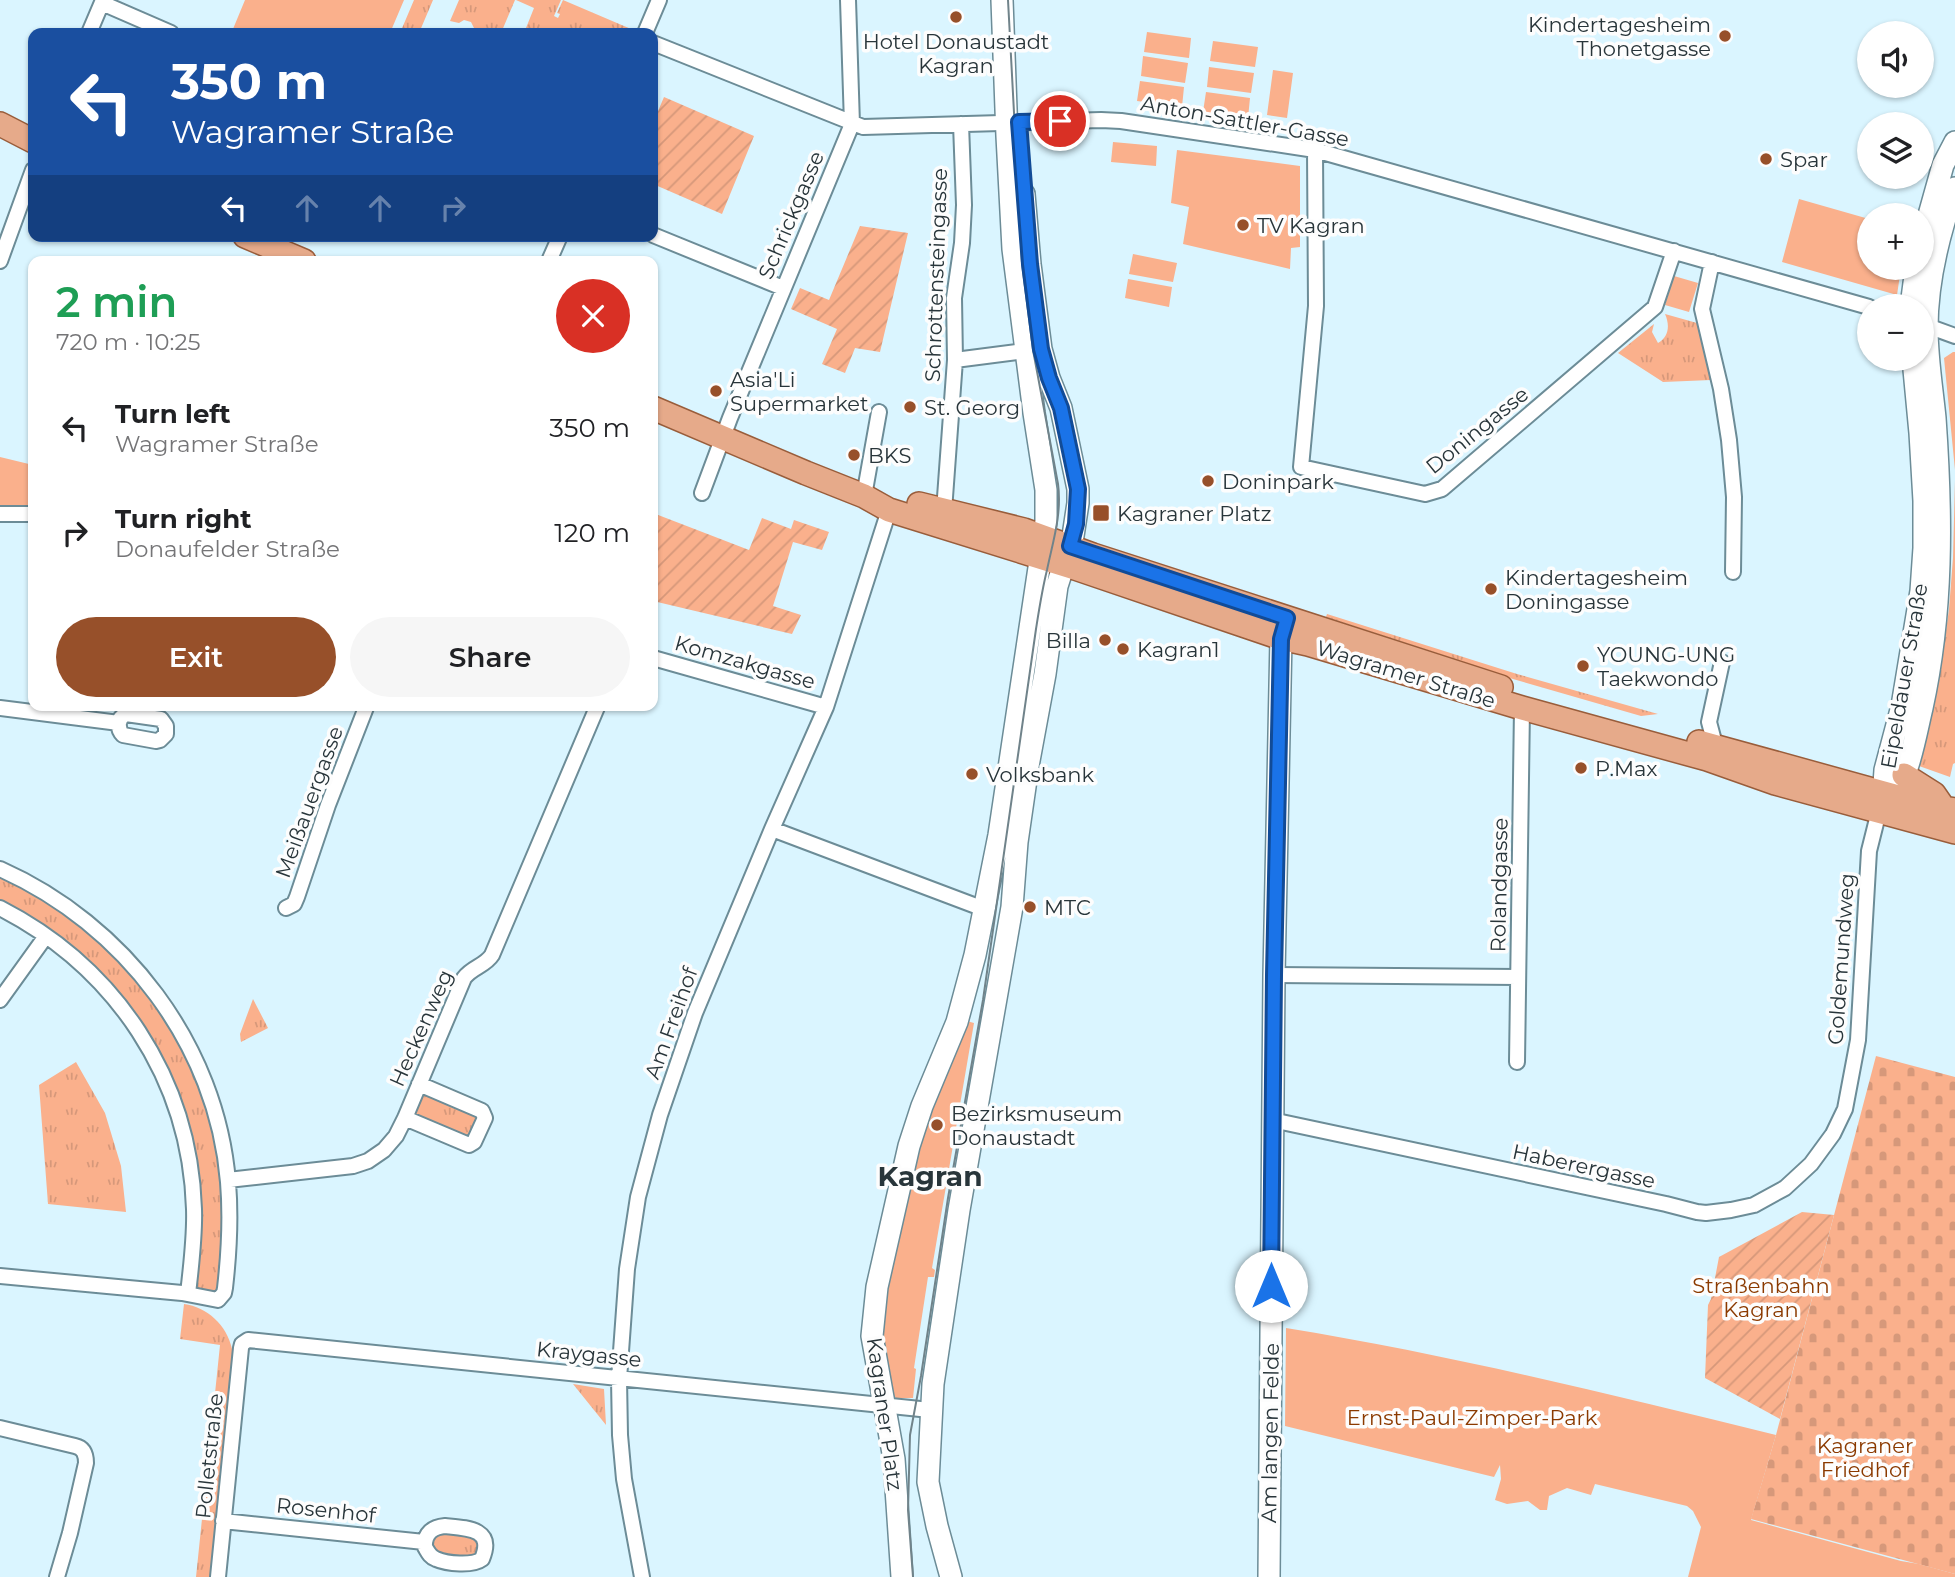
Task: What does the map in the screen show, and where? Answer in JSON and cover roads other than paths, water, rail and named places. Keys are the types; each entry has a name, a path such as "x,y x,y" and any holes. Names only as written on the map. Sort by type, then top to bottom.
{"main road":[{"path":"1002,0 1030,264 1036,350"},
{"path":"1013,123 1014,0"},
{"path":"0,124 28,138"},
{"path":"1932,203 1943,165 1955,142"},
{"name":"Eipeldauer Straße","path":"1928,294 1942,224 1955,188"},
{"path":"262,242 281,249"},
{"name":"Kagraner Platz","path":"902,1577 894,1459 872,1336 877,1287 909,1146 963,1004 999,835 1047,509 1036,350"},
{"name":"Kagraner Platz","path":"951,1577 931,1502 928,1469 933,1384 951,1261 1012,907 1017,842 1045,674 1056,586 1076,524 1078,489 1061,408 1036,350"},
{"name":"Eipeldauer Straße","path":"1882,802 1885,770 1902,706 1917,625 1924,548 1920,433 1914,371"},
{"name":"Eipeldauer Straße","path":"1882,802 1904,775 1926,691 1934,639 1939,580 1939,497 1928,371"},
{"name":"Wagramer Straße","path":"658,410 864,496 890,510 1042,547 1284,628 1712,745 1882,802 1955,832"},
{"name":"Wagramer Straße","path":"864,496 892,498 1024,530 1042,547"},
{"name":"Wagramer Straße","path":"1284,628 1312,646 1707,760 1775,783 1882,802 1949,808"},
{"name":"Am langen Felde","path":"1269,1577 1274,975 1284,628"},
{"path":"1904,775 1934,794 1949,808"}],"street":[{"path":"647,28 659,0"},
{"name":"Schrickgasse","path":"723,437 852,124 848,0"},
{"path":"91,28 102,1 160,28"},
{"name":"Anton-Sattler-Gasse","path":"658,45 863,127 1101,120 1315,150 1857,304"},
{"name":"Schrottensteingasse","path":"944,511 955,360 954,298 964,205 961,124"},
{"name":"Doningasse","path":"1315,150 1316,306 1301,467 1425,494 1442,489 1655,307 1674,251"},
{"path":"0,261 28,184"},
{"path":"658,237 783,288"},
{"path":"1712,262 1702,309 1721,390 1729,440 1734,497 1733,572"},
{"path":"1934,329 1955,336"},
{"path":"955,360 1036,350"},
{"path":"864,496 879,412"},
{"path":"702,493 723,437"},
{"name":"Am Freihof","path":"642,1577 624,1479 619,1379 631,1234 638,1197 660,1115 695,1013 826,707 890,510"},
{"path":"0,514 28,514"},
{"name":"Komzakgasse","path":"658,659 826,707"},
{"path":"1712,745 1709,722 1722,662"},
{"path":"0,708 119,723"},
{"name":"Rolandgasse","path":"1517,1062 1522,708"},
{"name":"Meißauergasse","path":"286,908 294,904 297,897 328,805 365,711"},
{"name":"Heckenweg","path":"228,1180 361,1164 375,1157 396,1136 464,978 492,955 595,711"},
{"name":"Goldemundweg","path":"1845,1109 1858,1041 1869,851 1882,802"},
{"path":"772,829 984,909"},
{"path":"0,869 48,894 112,943 148,982 186,1041 207,1090 219,1131 228,1180 229,1246 224,1293 218,1300 188,1294 0,1276"},
{"path":"0,908 46,936 88,970 120,1004 150,1049 170,1092 184,1133 192,1184 194,1230 188,1294"},
{"path":"0,1000 46,936"},
{"path":"1274,975 1518,977"},
{"path":"405,1118 469,1145 474,1142 485,1118 484,1112 419,1084"},
{"name":"Haberergasse","path":"1272,1121 1706,1213 1754,1205 1785,1188 1824,1149 1845,1109"},
{"name":"Kraygasse","path":"244,1341 930,1410"},
{"name":"Polletstraße","path":"218,1577 241,1348 244,1341"},
{"path":"0,1429 80,1447 85,1453 86,1463 57,1577"},
{"name":"Rosenhof","path":"223,1521 424,1542"}],"tram line":[{"path":"913,1577 908,1510 910,1435 983,1000 1036,629 1059,506 1058,484 1033,350 1022,263 1008,0"}],"place":[{"name":"Hotel Donaustadt Kagran","path":"956,17"},
{"name":"Kindertagesheim Thonetgasse","path":"1725,36"},
{"name":"Spar","path":"1766,159"},
{"name":"TV Kagran","path":"1243,225"},
{"name":"Asia'Li Supermarket","path":"716,391"},
{"name":"St. Georg","path":"910,407"},
{"name":"BKS","path":"854,455"},
{"name":"Doninpark","path":"1208,481"},
{"name":"Kagraner Platz","path":"1101,513"},
{"name":"Kindertagesheim Doningasse","path":"1491,589"},
{"name":"Billa","path":"1105,640"},
{"name":"Kagran1","path":"1123,649"},
{"name":"YOUNG-UNG Taekwondo","path":"1583,666"},
{"name":"P.Max","path":"1581,768"},
{"name":"Volksbank","path":"972,774"},
{"name":"MTC","path":"1030,907"},
{"name":"Bezirksmuseum Donaustadt","path":"937,1125"}],"district":[{"name":"Kagran","path":"930,1176"}],"park label":[{"name":"Straßenbahn Kagran","path":"1761,1297"},
{"name":"Ernst-Paul-Zimper-Park","path":"1472,1417"},
{"name":"Kagraner Friedhof","path":"1865,1457"}]}
